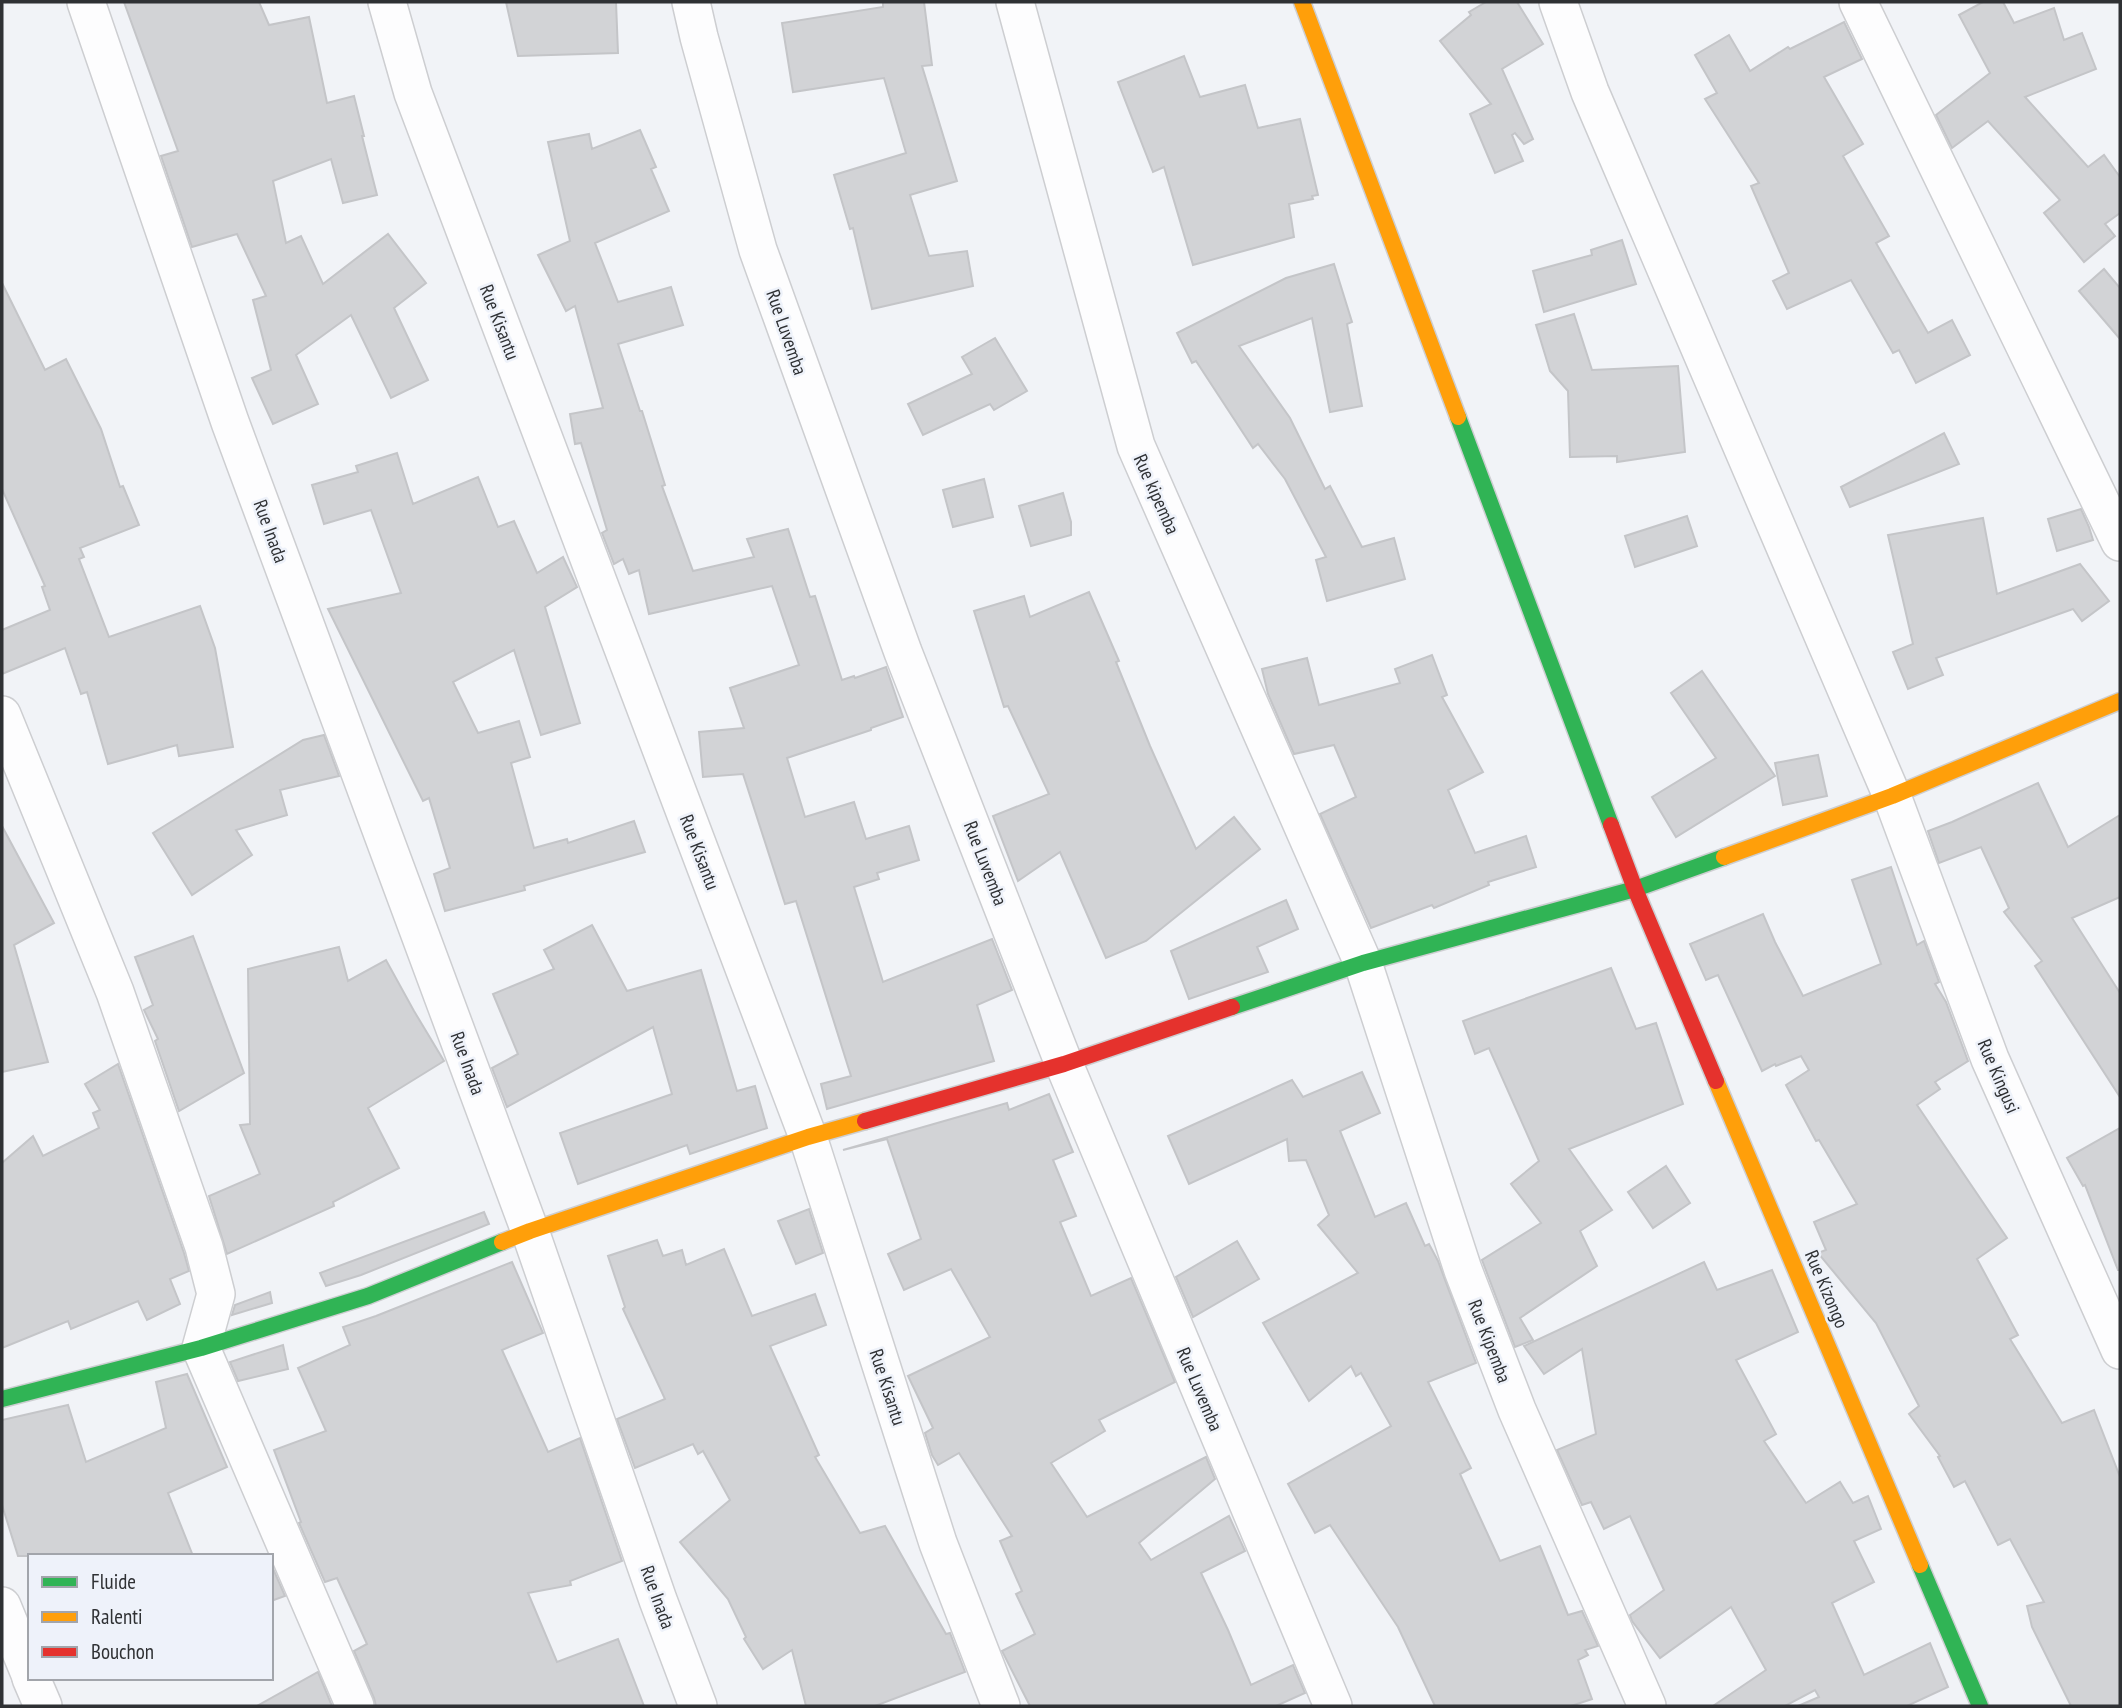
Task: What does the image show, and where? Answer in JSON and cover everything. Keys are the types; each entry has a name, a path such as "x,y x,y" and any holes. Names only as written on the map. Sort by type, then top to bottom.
{"street":[{"name":"Rue Inada","path":"86,2 230,422 530,1231 658,1600 698,1706"},
{"name":"Rue Kisantu","path":"387,2 413,93 808,1137 939,1543 1001,1706"},
{"name":"Rue Luvemba","path":"691,2 758,250 903,652 1064,1064 1333,1706"},
{"name":"Rue kipemba","path":"1015,2 1136,446 1363,963"},
{"name":"Rue Kizongo","path":"1302,2 1635,889 1980,1706"},
{"name":"Rue Kingusi","path":"1558,2 1596,105 1892,796 1990,1059 2120,1349"},
{"path":"1858,2 2120,542"},
{"path":"2,1399 201,1348 368,1296 530,1231 808,1137 1064,1064 1363,963 1635,889 1892,796 2120,701"},
{"path":"2,715 115,992 205,1247 216,1294 201,1348 355,1706"},
{"name":"Rue Kipemba","path":"1363,963 1463,1270 1517,1410 1647,1706"},
{"path":"2,1606 28,1669"},
{"path":"33,1680 43,1706"}],"building":[{"path":"124,2 259,2 269,25 309,17 327,103 354,96 377,195 343,203 331,159 273,181 286,243 301,236 323,284 388,234 426,283 394,308 428,380 391,398 351,315 296,355 318,404 273,424 252,378 271,370 253,300 266,296 237,234 192,247 161,156 178,151"},
{"path":"506,2 616,2 618,53 518,56"},
{"path":"883,2 924,2 932,65 922,66 957,181 910,195 929,256 967,251 973,286 872,309 853,228 850,229 834,175 906,153 884,78 793,92 782,23 883,7"},
{"path":"1486,2 1517,2 1543,44 1502,69 1533,139 1524,144 1515,133 1512,135 1523,161 1495,173 1470,114 1491,104 1440,41 1471,15 1469,12"},
{"path":"1983,2 2003,2 2014,23 2054,8 2064,40 2082,33 2096,69 2025,97 2088,167 2104,155 2120,177 2120,213 2105,224 2115,236 2084,262 2044,213 2060,200 1988,121 1952,148 1936,115 1990,73 1959,15"},
{"path":"1844,22 1862,59 1824,77 1863,144 1843,156 1889,236 1876,243 1928,333 1952,320 1970,355 1916,383 1899,350 1893,353 1851,280 1787,309 1773,281 1789,273 1751,186 1759,183 1705,99 1717,93 1695,55 1729,35 1750,71 1788,47 1790,49"},
{"path":"1184,56 1200,97 1245,85 1258,128 1300,119 1318,195 1312,196 1313,199 1289,204 1294,237 1193,265 1164,167 1153,172 1118,82"},
{"path":"640,130 656,167 651,169 669,211 595,243 618,302 671,287 683,325 618,344 665,485 662,486 693,571 754,557 747,539 788,529 810,597 815,596 842,680 886,667 903,717 787,758 805,817 854,802 866,839 909,826 919,860 877,873 879,879 854,887 883,982 992,939 1012,990 977,1005 994,1061 827,1109 821,1084 851,1076 796,901 785,904 743,774 703,777 699,732 744,728 730,688 799,665 772,586 649,614 639,570 629,574 623,559 614,564 602,533 607,530 581,443 575,444 570,414 603,408 575,306 566,311 538,255 570,241 548,142 589,134 592,149"},
{"path":"1622,240 1636,284 1544,312 1533,271 1592,255 1591,250"},
{"path":"1334,264 1352,322 1347,324 1362,406 1330,412 1312,318 1239,346 1290,418 1325,489 1330,486 1362,547 1394,538 1405,579 1327,601 1316,560 1326,557 1285,479 1258,444 1253,448 1196,361 1192,363 1177,333 1286,278"},
{"path":"2104,269 2120,288 2120,339 2079,291"},
{"path":"2,283 45,370 66,359 101,429 120,487 123,486 139,525 80,548 84,557 79,559 109,637 200,606 215,648 233,747 179,756 177,745 108,764 87,692 81,694 65,648 2,674 2,630 50,610 42,587 45,586 2,489"},
{"path":"1574,314 1592,370 1678,366 1685,452 1617,462 1617,456 1570,457 1568,391 1550,371 1536,325"},
{"path":"995,338 1027,391 994,410 990,404 923,435 908,404 972,374 962,357"},
{"path":"1944,433 1959,464 1850,507 1841,487"},
{"path":"397,453 413,504 478,477 498,527 514,521 537,573 563,557 577,587 545,607 580,723 541,735 514,650 453,682 478,733 519,721 530,757 511,763 534,848 567,839 568,843 634,821 645,852 524,886 525,890 445,911 434,874 450,868 429,798 423,801 328,609 401,593 371,510 324,524 312,485 358,472 356,466"},
{"path":"984,479 993,517 953,527 943,490"},
{"path":"1063,493 1071,522 1071,535 1031,546 1019,506"},
{"path":"2081,509 2093,540 2057,551 2048,519"},
{"path":"1687,516 1697,546 1635,567 1625,536"},
{"path":"1983,518 1997,594 2080,564 2109,601 2082,621 2073,609 1936,658 1943,675 1908,689 1893,652 1913,644 1888,535"},
{"path":"1089,592 1119,661 1116,662 1150,746 1196,849 1234,817 1260,849 1146,941 1106,958 1060,852 1018,881 993,816 1049,794 1008,706 1004,707 974,611 1024,596 1030,617"},
{"path":"1432,655 1447,695 1442,697 1483,772 1448,790 1475,853 1526,836 1536,867 1488,882 1489,885 1434,908 1432,905 1371,928 1320,814 1356,797 1334,745 1294,754 1268,694 1262,669 1307,658 1319,705 1400,683 1395,669"},
{"path":"1702,671 1775,776 1676,837 1652,797 1716,758 1671,693"},
{"path":"324,735 339,776 280,790 287,815 236,830 252,855 192,895 153,833 303,740"},
{"path":"1818,755 1827,796 1783,805 1775,763"},
{"path":"2038,783 2068,847 2120,815 2120,897 2072,918 2120,993 2120,1097 2035,966 2042,961 2004,912 2009,908 1981,847 1939,863 1928,831"},
{"path":"2,826 54,923 14,945 48,1062 2,1072"},
{"path":"1891,867 1917,945 1924,941 1939,982 1935,984 1946,1002 1968,1061 1935,1082 1940,1089 1917,1105 2007,1238 1977,1259 2018,1335 2010,1339 2062,1423 2094,1410 2120,1477 2120,1706 2071,1706 2032,1627 2027,1606 2044,1602 2010,1539 1998,1545 1965,1481 1954,1487 1938,1457 1940,1456 1909,1414 1919,1406 1876,1323 1818,1253 1826,1250 1814,1222 1857,1204 1819,1140 1816,1141 1786,1085 1809,1070 1801,1056 1762,1071 1718,975 1706,980 1690,944 1763,914 1803,996 1881,964 1852,880"},
{"path":"1286,900 1298,929 1257,947 1268,972 1189,999 1171,951"},
{"path":"592,925 627,991 701,970 737,1091 755,1086 767,1128 690,1154 687,1145 578,1184 560,1133 672,1094 653,1027 507,1107 492,1068 518,1054 493,994 554,969 544,950"},
{"path":"193,936 244,1073 179,1111 155,1041 158,1039 144,1010 153,1005 135,957"},
{"path":"339,947 348,981 386,960 444,1061 368,1108 399,1168 333,1202 334,1206 227,1254 209,1196 260,1174 240,1125 250,1124 248,969"},
{"path":"1611,968 1636,1029 1656,1023 1683,1104 1569,1149 1612,1210 1580,1231 1597,1266 1520,1318 1533,1340 1515,1347 1482,1260 1541,1223 1511,1184 1539,1161 1489,1048 1475,1054 1463,1021"},
{"path":"118,1064 189,1271 170,1279 180,1304 147,1320 138,1301 71,1329 68,1321 2,1348 2,1163 33,1136 43,1156 99,1128 93,1113 100,1110 85,1084"},
{"path":"1362,1072 1380,1113 1340,1131 1375,1217 1406,1203 1425,1246 1429,1244 1438,1261 1476,1363 1428,1382 1471,1468 1460,1474 1500,1561 1540,1546 1568,1615 1582,1611 1598,1646 1585,1650 1588,1655 1578,1660 1592,1699 1571,1706 1435,1706 1398,1627 1330,1525 1315,1533 1288,1484 1391,1426 1361,1373 1356,1376 1351,1366 1309,1401 1263,1323 1358,1273 1318,1225 1329,1215 1306,1160 1289,1161 1287,1139 1189,1184 1168,1136 1292,1080 1303,1097"},
{"path":"1049,1094 1073,1152 1053,1160 1076,1216 1060,1222 1091,1296 1131,1278 1175,1382 1099,1420 1105,1431 1051,1463 1087,1517 1206,1457 1215,1479 1139,1543 1151,1560 1229,1516 1245,1551 1201,1573 1251,1685 1293,1665 1305,1693 1276,1706 1030,1706 1002,1651 1035,1634 1016,1594 1022,1591 1000,1541 1012,1536 959,1453 938,1465 925,1433 933,1428 908,1376 990,1337 951,1269 904,1290 888,1254 921,1239 887,1139 843,1150 1007,1103 1009,1110"},
{"path":"2120,1128 2118,1270 2085,1185 2083,1186 2067,1158"},
{"path":"1666,1166 1690,1203 1653,1228 1628,1192"},
{"path":"809,1209 823,1253 796,1264 778,1221"},
{"path":"484,1212 489,1224 361,1275 326,1286 320,1273"},
{"path":"657,1240 663,1256 682,1250 686,1265 724,1249 752,1316 815,1294 826,1325 770,1346 819,1455 815,1457 860,1533 885,1526 946,1634 950,1633 965,1672 875,1706 806,1706 792,1650 763,1669 744,1639 746,1637 728,1599 680,1542 730,1500 703,1451 698,1454 693,1444 635,1468 617,1419 665,1399 623,1309 625,1307 608,1256"},
{"path":"1237,1241 1259,1279 1193,1317 1176,1277"},
{"path":"512,1262 543,1333 502,1350 548,1452 580,1438 622,1561 570,1581 571,1585 528,1593 557,1662 618,1639 644,1706 376,1706 354,1651 367,1644 337,1578 325,1582 299,1523 301,1522 274,1450 326,1431 298,1368 350,1345 343,1327"},
{"path":"1704,1262 1717,1290 1772,1270 1798,1332 1736,1360 1776,1434 1764,1441 1806,1503 1840,1482 1853,1503 1868,1496 1881,1529 1854,1541 1874,1582 1832,1603 1864,1675 1930,1643 1948,1687 1907,1706 1798,1706 1819,1697 1815,1690 1785,1706 1713,1706 1766,1670 1731,1607 1660,1658 1632,1621 1630,1615 1664,1590 1630,1516 1604,1529 1591,1502 1582,1505 1557,1450 1596,1434 1582,1349 1544,1374 1524,1346"},
{"path":"270,1292 272,1303 232,1315 235,1305"},
{"path":"283,1345 288,1369 238,1381 230,1362"},
{"path":"187,1374 227,1467 168,1493 192,1554 18,1556 2,1505 2,1420 68,1405 86,1462 166,1428 156,1382"},
{"path":"273,1569 285,1596 273,1600"},
{"path":"318,1672 332,1706 257,1706"}],"traffic: fast":[{"path":"1458,417 1611,825"},
{"path":"1232,1007 1363,963 1635,889 1724,857"},
{"path":"2,1399 201,1348 368,1296 502,1242"},
{"path":"1920,1565 1980,1706"}],"traffic: slow":[{"path":"1302,2 1458,417"},
{"path":"1724,857 1892,796 2120,701"},
{"path":"1716,1081 1920,1565"},
{"path":"502,1242 808,1137 865,1121"}],"traffic: jam":[{"path":"1611,825 1716,1081"},
{"path":"865,1121 1064,1064 1232,1007"}]}
